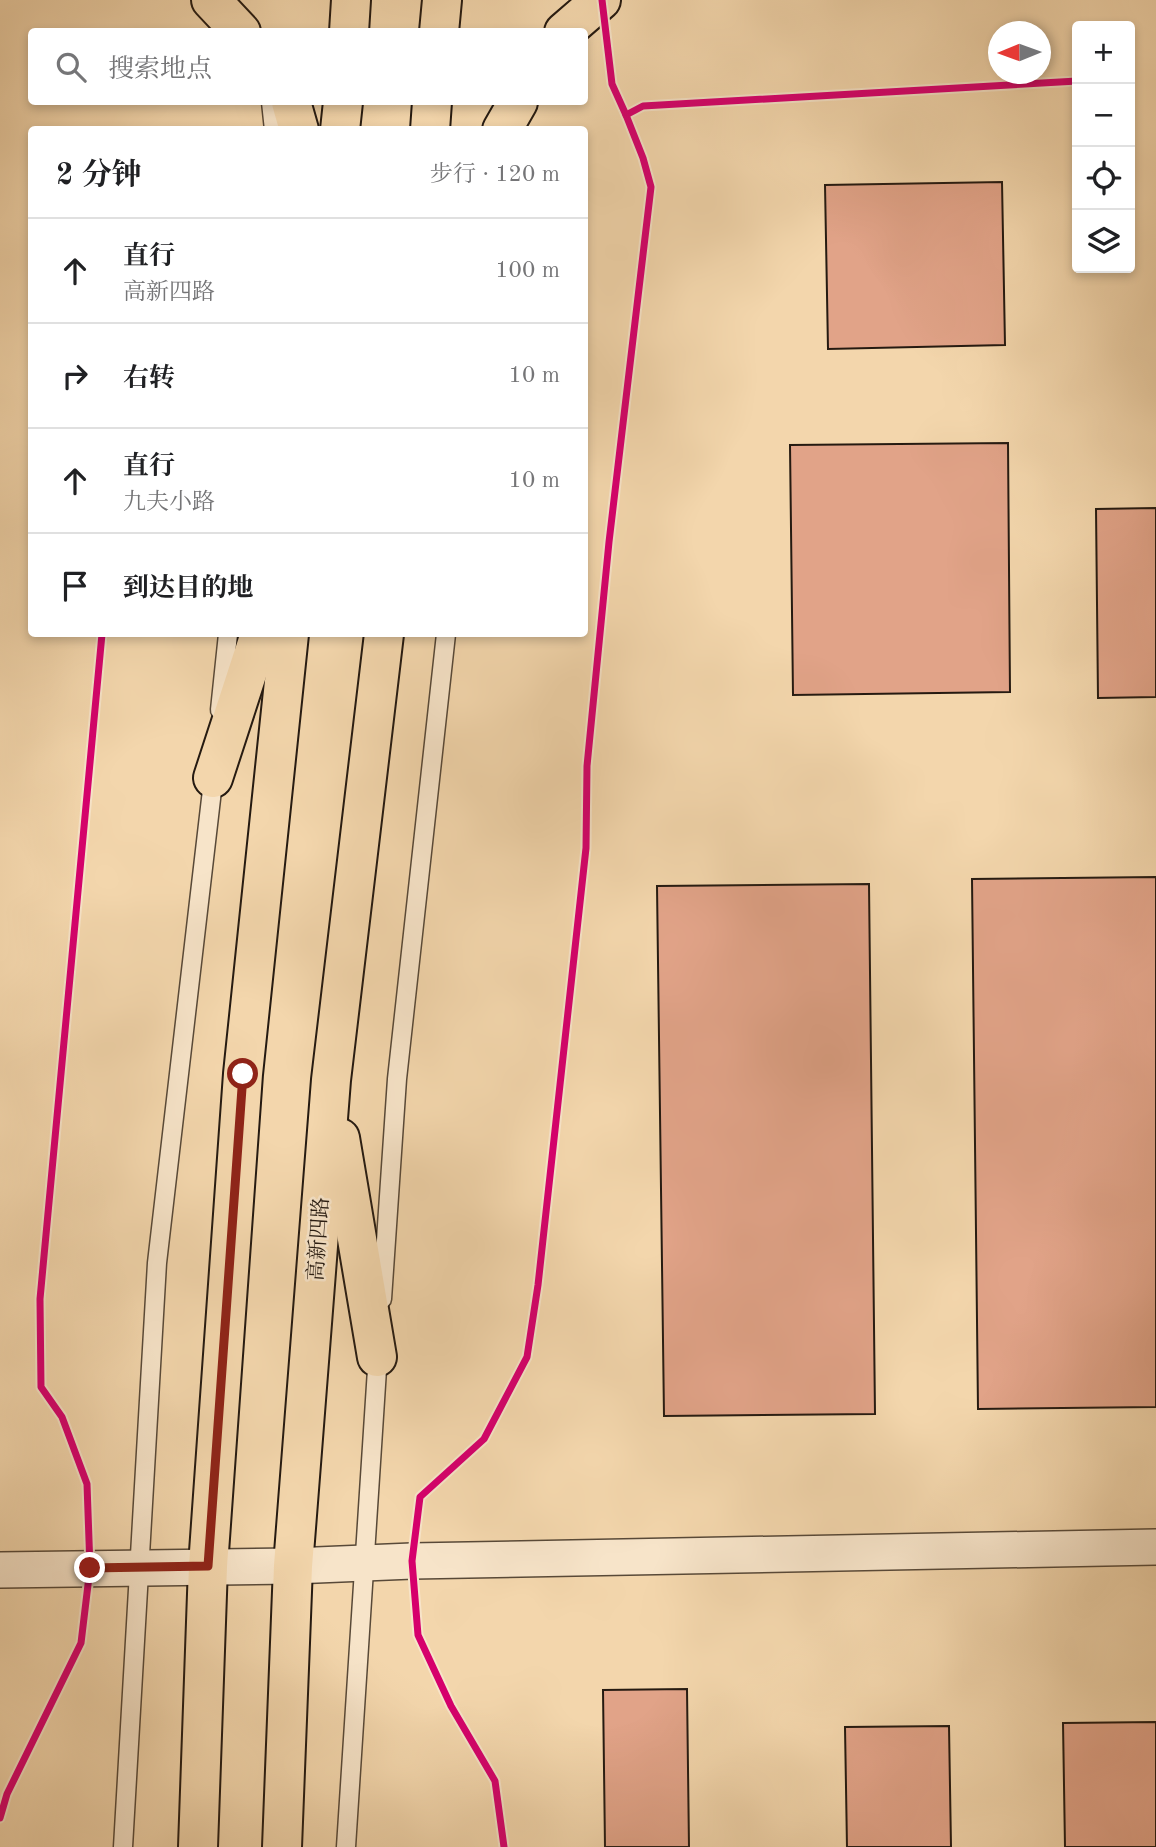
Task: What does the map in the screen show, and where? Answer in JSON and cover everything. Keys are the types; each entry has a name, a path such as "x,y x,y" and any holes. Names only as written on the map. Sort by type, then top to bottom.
{"main road":[{"path":"211,0 238,28"},
{"path":"349,28 351,0"},
{"path":"439,28 442,0"},
{"path":"569,28 601,0"},
{"path":"292,105 298,126"},
{"path":"340,126 343,105"},
{"path":"430,126 432,105"},
{"path":"213,778 259,637"},
{"path":"198,1847 208,1566 243,1074 289,637"},
{"name":"高新四路","path":"282,1847 293,1566 331,1080 384,637"},
{"path":"331,1080 377,1357"}],"street":[{"path":"0,1570 1156,1547"}],"lane":[{"path":"271,105 274,126"},
{"path":"123,1847 157,1263 228,637"},
{"path":"346,1847 397,1079 446,637"}],"building":[{"path":"1002,182 1005,345 828,349 825,185"},
{"path":"1008,443 1010,692 793,695 790,445"},
{"path":"1156,508 1156,697 1098,698 1096,509"},
{"path":"1156,877 1156,1407 978,1409 972,879"},
{"path":"869,884 875,1414 664,1416 657,886"},
{"path":"687,1689 689,1847 605,1847 603,1690"},
{"path":"1156,1722 1156,1847 1065,1847 1063,1723"},
{"path":"949,1726 951,1847 847,1847 845,1727"}],"cycle path":[{"path":"602,0 612,84 626,115 643,106 1072,81"},
{"path":"504,1847 495,1781 451,1706 418,1635 412,1561 420,1497 484,1439 527,1357 538,1285 586,848 587,766 609,542 651,187 626,115"},
{"path":"0,1818 7,1794 81,1643 90,1568 87,1484 62,1417 41,1387 40,1299 102,637"}],"route":[{"path":"90,1568 208,1566 243,1074"}]}
